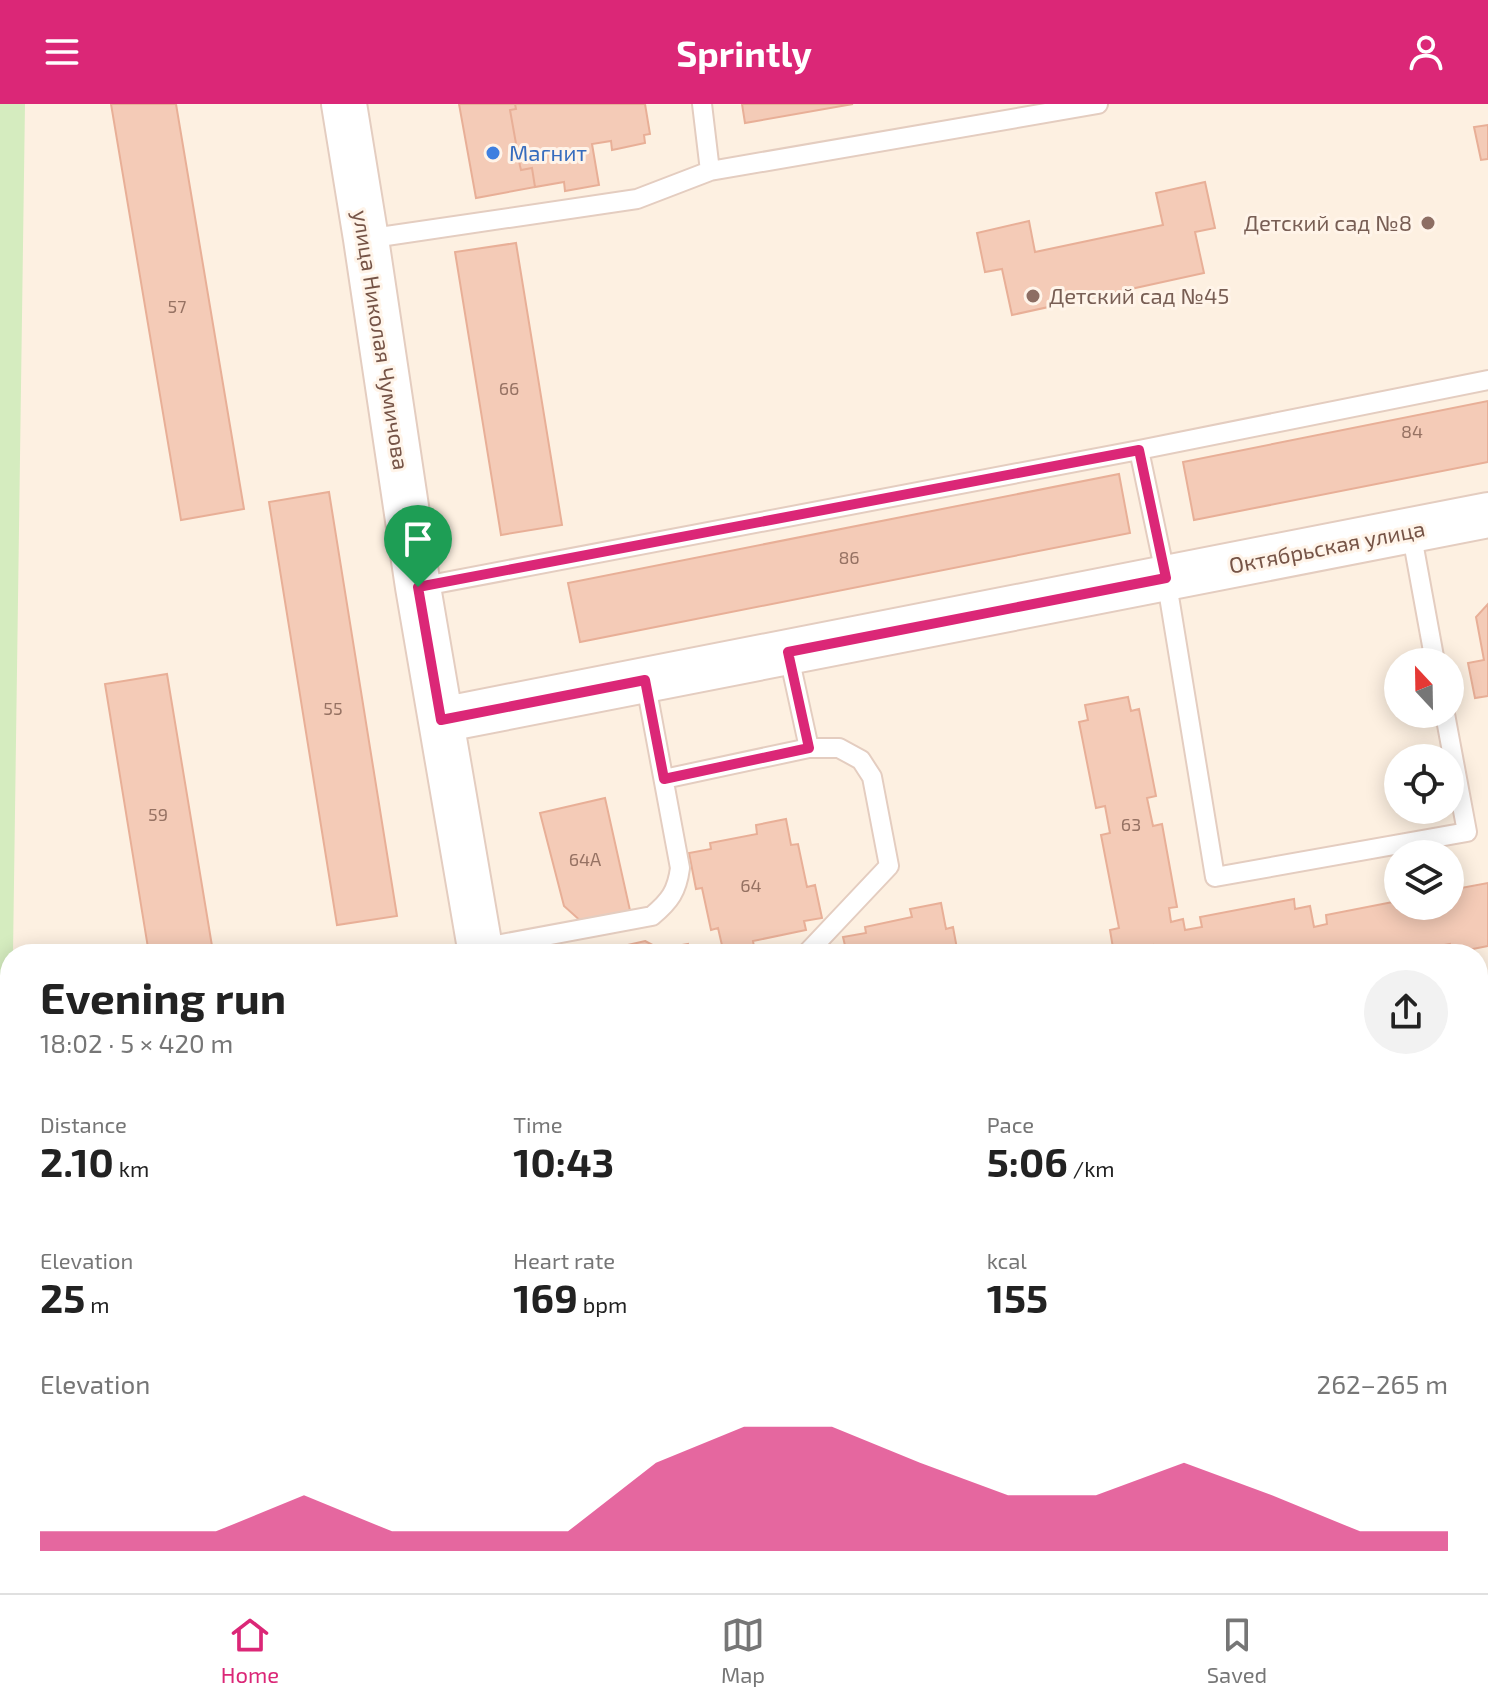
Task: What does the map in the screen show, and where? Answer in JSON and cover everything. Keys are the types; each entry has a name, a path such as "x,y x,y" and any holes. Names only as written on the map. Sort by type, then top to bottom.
{"street":[{"name":"улица Николая Чумичова","path":"344,104 418,587 480,944"},
{"name":"Октябрьская улица","path":"441,720 1488,515"}],"lane":[{"path":"702,104 710,171"},
{"path":"366,239 637,199 710,171 1098,104"},
{"path":"418,587 1139,450 1488,380"},
{"path":"1139,450 1166,578 1215,877 1467,832 1448,728"},
{"path":"1411,531 1432,648"},
{"path":"788,652 809,748"},
{"path":"515,944 652,916 669,903 678,888 680,868 645,680"},
{"path":"664,779 809,748 839,748 861,760 872,777 889,866 815,944"}],"green space":[{"path":"0,104 25,104 13,944 0,944"}],"building":[{"path":"111,104 176,104 244,509 181,520"},
{"name":"Магнит","path":"459,104 515,104 516,109 510,110 520,166 521,170 532,168 535,187 476,198"},
{"path":"515,104 645,104 650,134 644,135 645,143 612,150 611,141 592,144 599,185 565,191 564,182 535,187 532,168 521,170 520,166 510,110 516,109"},
{"path":"742,104 853,104 745,123"},
{"path":"1488,125 1488,159 1481,160 1474,127"},
{"path":"1205,182 1215,228 1195,232 1204,273 1012,315 1002,269 985,272 977,233 1029,221 1035,252 1163,225 1156,193"},
{"path":"516,243 562,525 501,535 455,252"},
{"path":"1488,401 1488,462 1194,520 1183,462"},
{"path":"1119,474 1130,533 580,642 568,583"},
{"path":"329,492 397,916 337,925 269,502"},
{"path":"1488,604 1488,696 1475,698 1468,663 1484,660 1476,617"},
{"path":"167,674 212,944 147,944 105,684"},
{"path":"1128,697 1131,711 1139,709 1156,796 1147,798 1153,826 1162,824 1177,907 1169,908 1171,922 1183,919 1185,930 1202,927 1200,917 1294,899 1295,909 1310,906 1314,927 1327,924 1326,915 1384,904 1384,920 1464,920 1464,887 1488,883 1488,944 1112,944 1110,930 1119,928 1101,835 1110,833 1105,806 1096,808 1079,722 1088,720 1085,705"},
{"path":"605,798 631,915 584,924 564,906 540,813"},
{"path":"786,819 791,845 798,844 807,887 815,885 822,918 804,921 806,930 753,941 754,944 722,944 718,928 711,930 702,888 696,889 689,853 711,849 710,843 757,834 756,825"},
{"path":"941,903 946,929 953,927 956,944 845,944 843,937 866,933 865,927 912,917 910,909"}],"place":[{"name":"Магнит","path":"493,153"},
{"name":"Детский сад №8","path":"1428,223"},
{"name":"Детский сад №45","path":"1033,296"}],"route":[{"path":"1139,450 1166,578 788,652 809,748 664,779 645,680 441,720 418,587 1139,450"}]}
